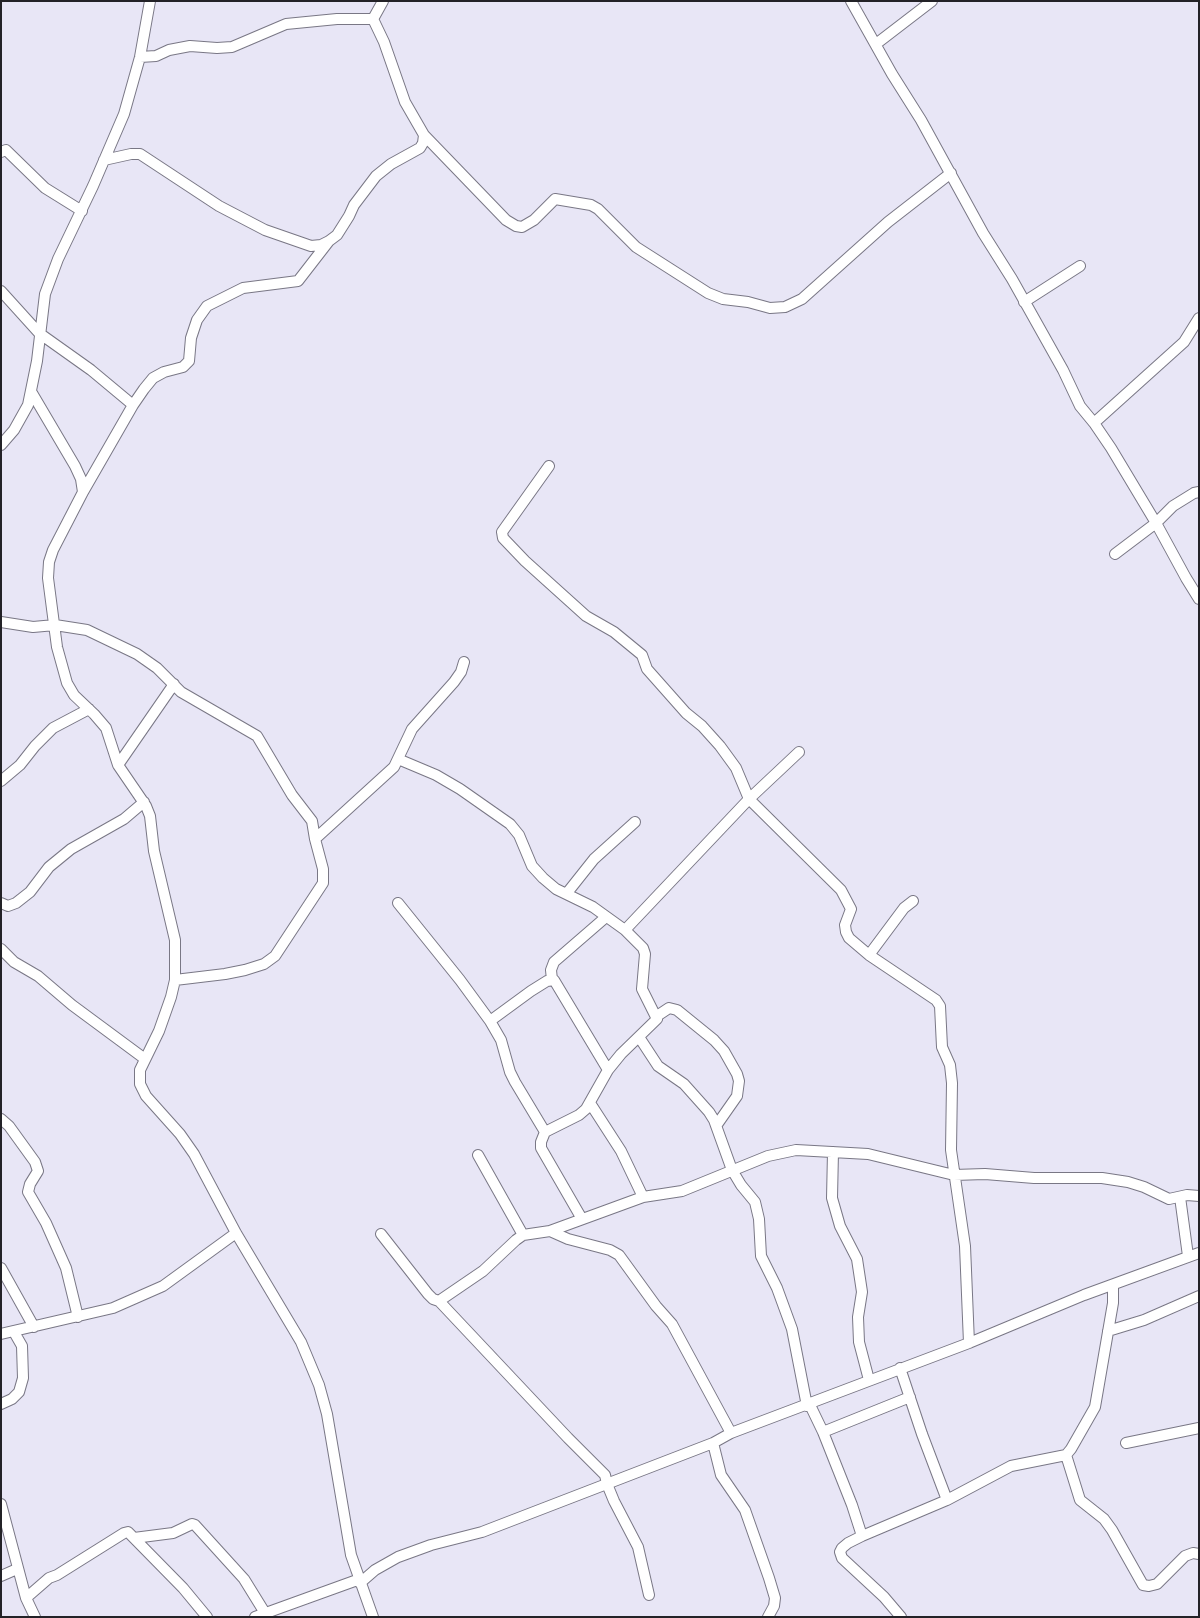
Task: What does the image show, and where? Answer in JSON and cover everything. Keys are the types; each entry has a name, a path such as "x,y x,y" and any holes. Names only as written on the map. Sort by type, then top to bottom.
{"street":[{"path":"1,445 24,416 32,393 45,294 58,260 82,211 124,114 140,57 150,1"},
{"path":"374,19 383,1"},
{"path":"850,1 1064,370 1080,406 1094,423 1156,522 1199,599"},
{"path":"876,44 932,1"},
{"path":"140,57 156,56 169,50 190,46 221,48 232,47 286,24 337,19 374,19"},
{"path":"374,19 384,42 405,102 424,135 506,220 516,226 522,227 531,222 555,200 590,206 598,209 636,247 708,294 724,299 748,302 770,308 785,307 802,299 888,222 950,173"},
{"path":"104,160 131,154 140,154 219,206 265,230 311,246 321,245 337,235 354,205 376,176 391,164 420,148 424,135"},
{"path":"1,152 6,150 45,188 82,211"},
{"path":"329,241 298,280 243,288 207,306 197,320 191,338 189,361 183,366 164,372 154,378 133,405 83,492 53,550 49,562 48,578 57,647 67,683 74,695 106,728 118,765 144,802 150,816 154,851 175,940 175,980 171,997 159,1031 145,1059 140,1075 140,1084 146,1096 180,1134 194,1154 236,1233 301,1342 319,1385 327,1414 351,1555 373,1617"},
{"path":"1024,302 1080,266"},
{"path":"1,291 39,333 91,370 133,405"},
{"path":"1094,423 1184,342 1199,318"},
{"path":"32,393 81,479 83,492"},
{"path":"549,466 502,532 503,538 525,561 586,616 614,632 642,655 648,668 686,713 715,741 732,762 750,799 841,890 849,902 851,909 845,925 846,932 853,942 869,955 936,1000 940,1006 942,1047 950,1065 952,1083 951,1150 966,1246 968,1343"},
{"path":"1115,554 1156,522 1173,506 1194,493 1199,492"},
{"path":"1,622 33,627 54,625 87,630 107,638 137,654 157,668 181,692 251,732 261,740 292,795 312,821 322,869 323,883 275,956 264,964 245,970 175,980"},
{"path":"315,839 389,773 398,759 412,729 454,682 461,672 464,662"},
{"path":"118,765 174,684"},
{"path":"1,781 20,765 35,746 53,728 89,709"},
{"path":"625,930 750,799 799,752"},
{"path":"398,759 436,775 460,789 510,824 519,835 532,866 547,882 556,889 567,893 593,907 625,930 643,948 645,954 642,989 657,1016"},
{"path":"1,903 8,906 16,903 30,892 49,867 71,849 124,819 144,802"},
{"path":"567,893 578,876 594,859 635,822"},
{"path":"869,955 904,908 913,901"},
{"path":"398,903 490,1021 501,1040 510,1072 545,1132"},
{"path":"552,980 551,970 554,962 606,917"},
{"path":"1,949 14,962 38,976 72,1005 145,1059"},
{"path":"490,1021 531,991 552,980"},
{"path":"552,980 557,982 608,1070"},
{"path":"582,1219 541,1148 541,1142 545,1132 579,1115 590,1103 608,1070 654,1023 657,1016 669,1008 677,1010 714,1040 724,1051 737,1074 739,1081 737,1096 716,1126"},
{"path":"639,1037 658,1066 684,1084 709,1112 716,1126 732,1170 740,1185 755,1202 758,1210 761,1256 776,1288 792,1329 809,1405 823,1432 852,1505 862,1536"},
{"path":"590,1103 621,1152 642,1197"},
{"path":"1,1119 9,1126 35,1162 38,1171 30,1184 28,1192 46,1223 66,1268 78,1318"},
{"path":"439,1301 483,1271 523,1235 550,1231 642,1197 682,1191 768,1156 796,1150 868,1154 954,1175 985,1174 1034,1178 1102,1178 1128,1182 1144,1187 1166,1199 1187,1195 1199,1196"},
{"path":"833,1152 832,1198 840,1226 857,1260 862,1292 858,1317 859,1342 869,1380"},
{"path":"478,1155 523,1235"},
{"path":"1180,1197 1188,1256"},
{"path":"550,1231 568,1239 610,1250 619,1255 656,1306 672,1324 731,1433"},
{"path":"1,1334 78,1318 113,1308 163,1286 236,1233"},
{"path":"381,1234 433,1299 439,1301 568,1438 605,1475 607,1484 638,1547 649,1595"},
{"path":"255,1617 360,1581 375,1570 398,1557 431,1545 482,1532 713,1443 731,1433 809,1405 869,1380 1199,1253"},
{"path":"1,1268 34,1327"},
{"path":"901,1617 884,1597 842,1558 840,1552 844,1546 862,1536 947,1500 1011,1466 1066,1455 1072,1449 1095,1407 1102,1374 1113,1303 1113,1285"},
{"path":"1108,1331 1144,1320 1199,1296"},
{"path":"1,1404 12,1399 19,1392 23,1378 22,1346 14,1332"},
{"path":"900,1368 947,1500"},
{"path":"823,1432 910,1397"},
{"path":"1126,1444 1199,1428"},
{"path":"713,1443 721,1475 745,1510 769,1578 774,1598 774,1606 768,1617"},
{"path":"1066,1455 1080,1500 1104,1519 1124,1549 1139,1581 1143,1585 1150,1586 1157,1584 1185,1556 1193,1553 1199,1554"},
{"path":"1,1504 17,1569 26,1598 35,1617"},
{"path":"134,1538 173,1533 192,1524 195,1525 244,1579 265,1613"},
{"path":"26,1598 49,1578 57,1575 124,1533 128,1532 184,1588 206,1617"},
{"path":"1,1576 17,1569"}]}
